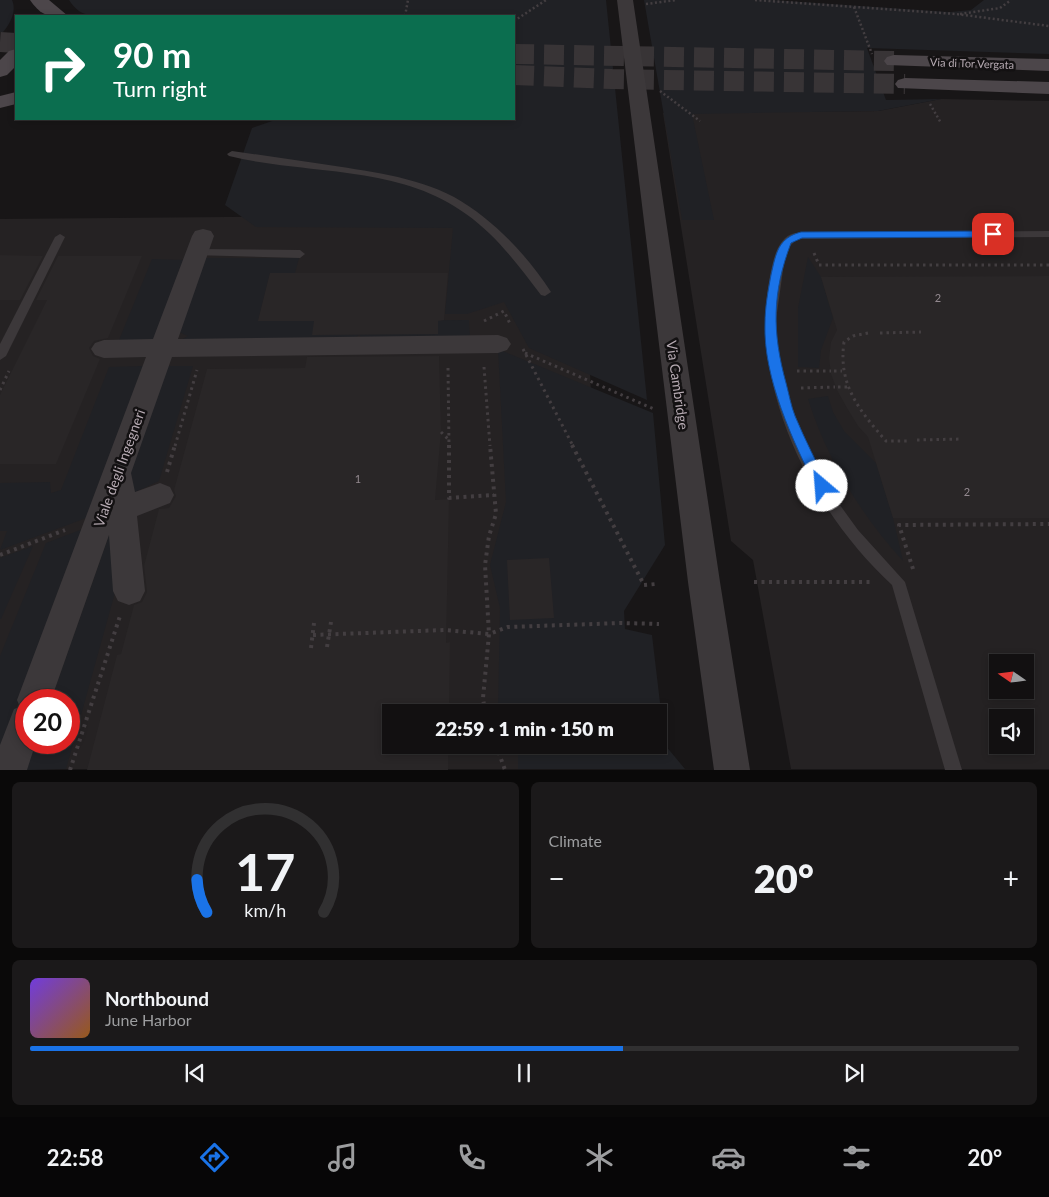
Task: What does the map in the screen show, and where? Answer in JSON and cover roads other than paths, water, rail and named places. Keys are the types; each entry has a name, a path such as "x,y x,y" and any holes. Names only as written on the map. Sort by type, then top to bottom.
{"main road":[{"path":"36,15 39,0"},
{"path":"39,0 47,9 57,15"},
{"path":"0,71 15,55"},
{"name":"Via di Tor Vergata","path":"894,61 1049,65"},
{"name":"Via di Tor Vergata","path":"905,84 1049,88"},
{"path":"0,102 15,98"}],"street":[{"name":"Via Cambridge","path":"625,4 704,582 732,770"},
{"name":"Viale degli Ingegneri","path":"39,689 112,513 118,468 200,245"},
{"path":"104,349 503,340"},
{"path":"128,591 112,513 160,495"},
{"path":"9,770 15,753"}],"lane":[{"path":"232,154 372,174 405,181 438,193 457,203 488,225 509,247 545,292"},
{"path":"954,770 898,582 866,552 831,502 798,438 780,388 770,334 770,311 776,276 787,242 795,236 1049,234"},
{"path":"0,356 60,237"},
{"path":"200,245 300,254"}],"tunnel":[{"path":"0,42 15,43"},
{"path":"515,54 894,61"},
{"path":"515,75 612,79 905,84"}]}
